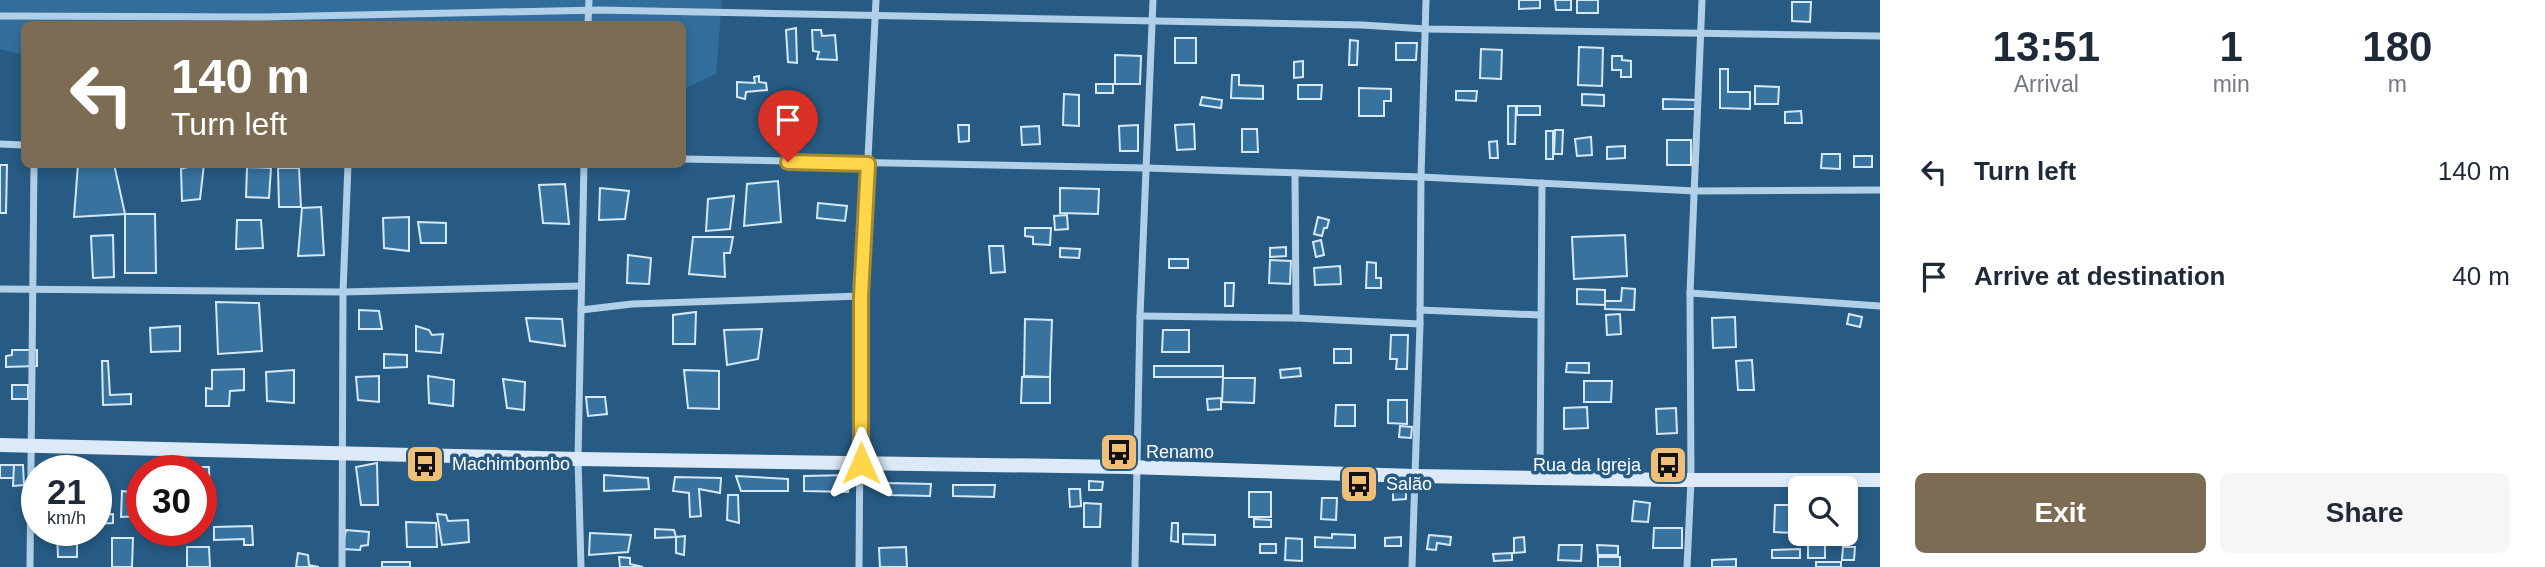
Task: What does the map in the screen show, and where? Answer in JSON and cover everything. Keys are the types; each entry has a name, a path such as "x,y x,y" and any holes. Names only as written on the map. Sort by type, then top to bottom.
{"street":[{"path":"588,21 589,0"},
{"path":"859,567 861,296 876,0"},
{"path":"1135,567 1140,316 1153,0"},
{"path":"1412,567 1426,0"},
{"path":"1687,567 1691,480 1690,293 1702,0"},
{"path":"0,16 264,21 589,10 1363,25 1426,29 1880,36"},
{"path":"0,144 21,145"},
{"path":"686,159 1146,168 1421,177 1695,191 1880,190"},
{"path":"30,567 34,168"},
{"path":"342,567 343,292 348,168"},
{"path":"581,567 578,459 584,168"},
{"path":"1295,173 1296,318"},
{"path":"1540,478 1542,183"},
{"path":"0,289 343,292 581,286"},
{"path":"1690,293 1880,306"},
{"path":"582,310 632,304 861,296"},
{"path":"1420,310 1540,315"},
{"path":"1140,316 1296,318 1420,324"},
{"path":"0,445 578,459 1137,467 1415,476 1880,480"}],"shaded area":[{"path":"0,0 722,0 716,74 686,88 686,21 21,21 21,54 0,49"}],"building":[{"path":"1519,0 1540,0 1540,8 1519,9"},
{"path":"1555,0 1571,0 1571,10 1556,10"},
{"path":"1577,0 1598,0 1598,13 1577,13"},
{"path":"1792,2 1811,2 1810,22 1792,21"},
{"path":"796,28 797,63 788,62 786,30"},
{"path":"812,30 821,30 822,36 835,35 837,60 817,59 819,52 813,51"},
{"path":"1175,38 1196,38 1196,63 1175,63"},
{"path":"1350,40 1358,41 1357,65 1349,65"},
{"path":"1396,43 1417,43 1416,60 1396,60"},
{"path":"1579,47 1603,48 1602,86 1578,85"},
{"path":"1481,49 1502,50 1501,79 1480,78"},
{"path":"1115,55 1141,56 1140,84 1115,84"},
{"path":"1612,56 1622,56 1622,60 1631,61 1631,77 1621,77 1621,70 1612,70"},
{"path":"1303,61 1303,77 1294,78 1294,62"},
{"path":"1720,69 1728,69 1728,92 1750,92 1750,109 1720,108"},
{"path":"1232,75 1239,75 1239,85 1263,86 1263,99 1231,98"},
{"path":"759,76 759,82 766,83 767,90 746,92 745,99 737,97 737,82 755,83 754,77"},
{"path":"1096,84 1113,84 1113,93 1096,93"},
{"path":"1298,85 1322,85 1321,99 1298,99"},
{"path":"1755,86 1779,87 1778,104 1755,104"},
{"path":"1359,88 1391,89 1391,101 1384,101 1384,116 1359,116"},
{"path":"1456,91 1477,91 1476,101 1456,100"},
{"path":"1064,94 1079,95 1079,126 1063,125"},
{"path":"1582,94 1604,95 1604,106 1582,105"},
{"path":"1202,97 1222,100 1221,108 1200,105"},
{"path":"1663,99 1696,100 1696,109 1663,109"},
{"path":"1508,106 1516,106 1515,144 1508,144"},
{"path":"1517,106 1540,106 1540,115 1517,115"},
{"path":"1801,111 1802,123 1785,123 1785,112"},
{"path":"773,122 793,125 792,136 782,135 779,140 771,141"},
{"path":"1194,124 1195,149 1177,150 1175,125"},
{"path":"958,125 969,125 969,141 959,142"},
{"path":"1138,125 1138,151 1120,151 1119,126"},
{"path":"1039,126 1040,144 1022,145 1021,127"},
{"path":"1242,129 1257,129 1258,152 1242,152"},
{"path":"1555,130 1563,130 1562,154 1554,154"},
{"path":"1546,131 1553,131 1553,159 1546,159"},
{"path":"1591,137 1592,155 1577,156 1575,139"},
{"path":"1667,140 1691,140 1691,165 1667,165"},
{"path":"1497,141 1498,158 1490,158 1489,142"},
{"path":"1625,146 1625,158 1607,159 1607,147"},
{"path":"1822,154 1840,154 1840,169 1821,168"},
{"path":"1854,156 1872,156 1872,167 1854,167"},
{"path":"0,165 7,165 6,213 0,213"},
{"path":"78,168 115,168 125,214 74,217"},
{"path":"204,168 200,199 182,201 181,169"},
{"path":"247,168 271,168 269,198 246,197"},
{"path":"278,168 299,168 301,207 279,207"},
{"path":"778,181 781,222 744,226 747,184"},
{"path":"565,184 569,224 543,223 539,185"},
{"path":"600,188 629,191 625,219 599,220"},
{"path":"1060,188 1099,189 1098,214 1060,213"},
{"path":"734,196 730,229 706,231 708,199"},
{"path":"818,203 847,206 845,221 817,218"},
{"path":"321,207 324,255 298,256 302,208"},
{"path":"125,214 155,214 156,273 125,273"},
{"path":"1067,215 1068,229 1055,230 1054,216"},
{"path":"409,217 409,251 384,248 383,218"},
{"path":"1318,217 1329,220 1322,236 1314,234"},
{"path":"237,220 261,220 263,248 236,249"},
{"path":"418,222 446,223 446,243 421,243"},
{"path":"1025,228 1051,228 1050,245 1033,244 1033,237 1025,236"},
{"path":"113,235 114,277 93,278 91,236"},
{"path":"1625,235 1627,276 1574,279 1572,237"},
{"path":"693,237 733,237 730,253 724,253 725,277 689,274"},
{"path":"1321,240 1324,255 1316,257 1313,242"},
{"path":"989,246 1003,246 1005,272 991,273"},
{"path":"1286,247 1286,256 1270,257 1270,248"},
{"path":"1060,248 1080,249 1079,258 1060,257"},
{"path":"628,255 651,258 649,284 627,283"},
{"path":"1169,259 1188,259 1188,268 1169,268"},
{"path":"1270,260 1291,261 1290,284 1269,283"},
{"path":"1367,262 1376,263 1376,278 1381,278 1381,288 1366,288"},
{"path":"1340,266 1341,284 1315,285 1314,268"},
{"path":"1225,283 1234,283 1233,306 1225,306"},
{"path":"1622,288 1635,289 1634,310 1605,309 1605,301 1621,301"},
{"path":"1577,289 1605,290 1605,305 1577,304"},
{"path":"216,302 259,303 262,351 218,354"},
{"path":"359,310 379,311 382,329 359,329"},
{"path":"696,312 695,344 673,344 673,315"},
{"path":"1620,314 1621,334 1607,335 1606,315"},
{"path":"1849,314 1862,317 1860,327 1847,324"},
{"path":"1735,317 1736,347 1713,348 1712,318"},
{"path":"526,318 562,319 565,346 530,341"},
{"path":"1025,319 1052,320 1050,377 1024,376"},
{"path":"180,326 180,351 151,352 150,328"},
{"path":"416,326 429,330 432,335 443,334 441,353 416,351"},
{"path":"762,329 758,359 727,365 724,330"},
{"path":"1163,330 1189,330 1189,352 1162,352"},
{"path":"1391,335 1408,335 1407,369 1396,369 1397,359 1390,359"},
{"path":"1334,349 1351,349 1351,363 1334,363"},
{"path":"12,350 37,350 37,366 6,367 6,356 12,355"},
{"path":"384,354 407,355 407,367 384,368"},
{"path":"1752,360 1754,390 1738,390 1736,361"},
{"path":"102,361 108,361 110,395 131,394 131,404 103,405"},
{"path":"1567,363 1589,363 1589,373 1566,372"},
{"path":"1154,366 1223,366 1223,377 1154,377"},
{"path":"1300,368 1301,376 1281,378 1280,370"},
{"path":"244,369 244,390 230,391 229,406 206,406 206,388 212,389 212,370"},
{"path":"294,370 294,403 267,401 266,372"},
{"path":"684,370 719,371 719,409 688,408"},
{"path":"379,376 379,402 358,400 356,377"},
{"path":"428,376 454,380 453,406 429,403"},
{"path":"1022,377 1050,377 1050,403 1021,403"},
{"path":"1223,378 1255,378 1254,403 1222,402"},
{"path":"503,379 525,382 524,410 507,408"},
{"path":"1584,381 1612,381 1611,402 1584,402"},
{"path":"12,385 28,385 28,399 12,399"},
{"path":"586,397 605,397 607,414 588,416"},
{"path":"1221,398 1221,409 1208,410 1207,399"},
{"path":"1388,400 1407,400 1407,424 1388,423"},
{"path":"1336,405 1355,405 1355,426 1335,426"},
{"path":"1587,407 1588,428 1564,429 1564,408"},
{"path":"1676,408 1677,433 1657,434 1656,409"},
{"path":"1400,426 1412,427 1411,438 1399,437"},
{"path":"377,463 378,505 361,505 356,467"},
{"path":"0,465 14,465 14,478 0,478"},
{"path":"14,465 21,465 21,485 13,486"},
{"path":"604,475 648,478 649,489 604,491"},
{"path":"850,475 848,492 804,491 804,476"},
{"path":"736,476 788,479 788,491 741,491"},
{"path":"675,477 721,478 720,493 699,489 701,516 690,517 689,493 673,491"},
{"path":"1089,481 1103,482 1102,490 1089,490"},
{"path":"888,483 931,484 930,496 888,495"},
{"path":"953,485 995,485 994,497 953,496"},
{"path":"1406,488 1406,499 1393,500 1393,489"},
{"path":"1069,489 1080,489 1081,506 1070,507"},
{"path":"122,491 126,492 126,517 121,517"},
{"path":"1249,492 1271,492 1271,517 1249,517"},
{"path":"728,495 738,495 739,523 727,520"},
{"path":"1322,498 1337,498 1336,520 1321,519"},
{"path":"1634,501 1650,503 1648,522 1632,521"},
{"path":"1084,503 1101,504 1100,527 1084,527"},
{"path":"1775,505 1788,505 1788,533 1774,532"},
{"path":"437,514 446,515 448,521 468,520 469,542 442,545"},
{"path":"1254,519 1271,520 1271,527 1254,527"},
{"path":"406,522 436,523 437,547 407,547"},
{"path":"1172,523 1178,523 1178,542 1171,541"},
{"path":"252,526 253,545 244,545 244,539 217,540 217,527"},
{"path":"1654,528 1682,528 1682,548 1653,548"},
{"path":"655,529 674,530 676,537 655,538"},
{"path":"346,530 369,532 368,545 361,546 360,550 342,549"},
{"path":"590,533 631,535 628,552 589,555"},
{"path":"1183,534 1215,535 1215,545 1183,544"},
{"path":"1332,534 1355,535 1355,548 1315,547 1315,537 1332,538"},
{"path":"1429,535 1451,537 1450,545 1437,543 1436,550 1427,549"},
{"path":"685,536 684,555 676,553 676,537"},
{"path":"1401,537 1401,546 1385,546 1385,538"},
{"path":"1524,537 1525,552 1514,553 1514,538"},
{"path":"112,538 126,538 126,546 133,546 132,567 112,567"},
{"path":"1286,538 1302,539 1302,561 1285,560"},
{"path":"1260,544 1276,544 1276,553 1260,553"},
{"path":"1559,545 1582,545 1581,561 1558,560"},
{"path":"1597,545 1618,546 1618,555 1598,555"},
{"path":"58,546 77,546 77,557 58,557"},
{"path":"1808,546 1825,546 1825,558 1808,558"},
{"path":"187,547 209,547 210,567 187,567"},
{"path":"906,547 907,567 880,567 879,548"},
{"path":"1843,547 1855,547 1854,560 1842,560"},
{"path":"1800,549 1800,558 1772,558 1772,550"},
{"path":"298,553 308,555 309,565 319,567 296,567"},
{"path":"1512,553 1512,560 1494,561 1493,554"},
{"path":"619,557 630,558 630,564 643,567 620,567"},
{"path":"1598,557 1620,557 1620,567 1598,567"},
{"path":"1736,559 1736,567 1712,567 1712,560"},
{"path":"382,562 410,562 410,567 382,567"},
{"path":"1816,562 1841,562 1841,567 1816,567"}],"place":[{"name":"Renamo","path":"1119,452"},
{"name":"Machimbombo","path":"425,464"},
{"name":"Rua da Igreja","path":"1668,465"},
{"name":"Salão","path":"1359,484"}],"route":[{"path":"788,162 868,164 861,296 861,463"}]}
